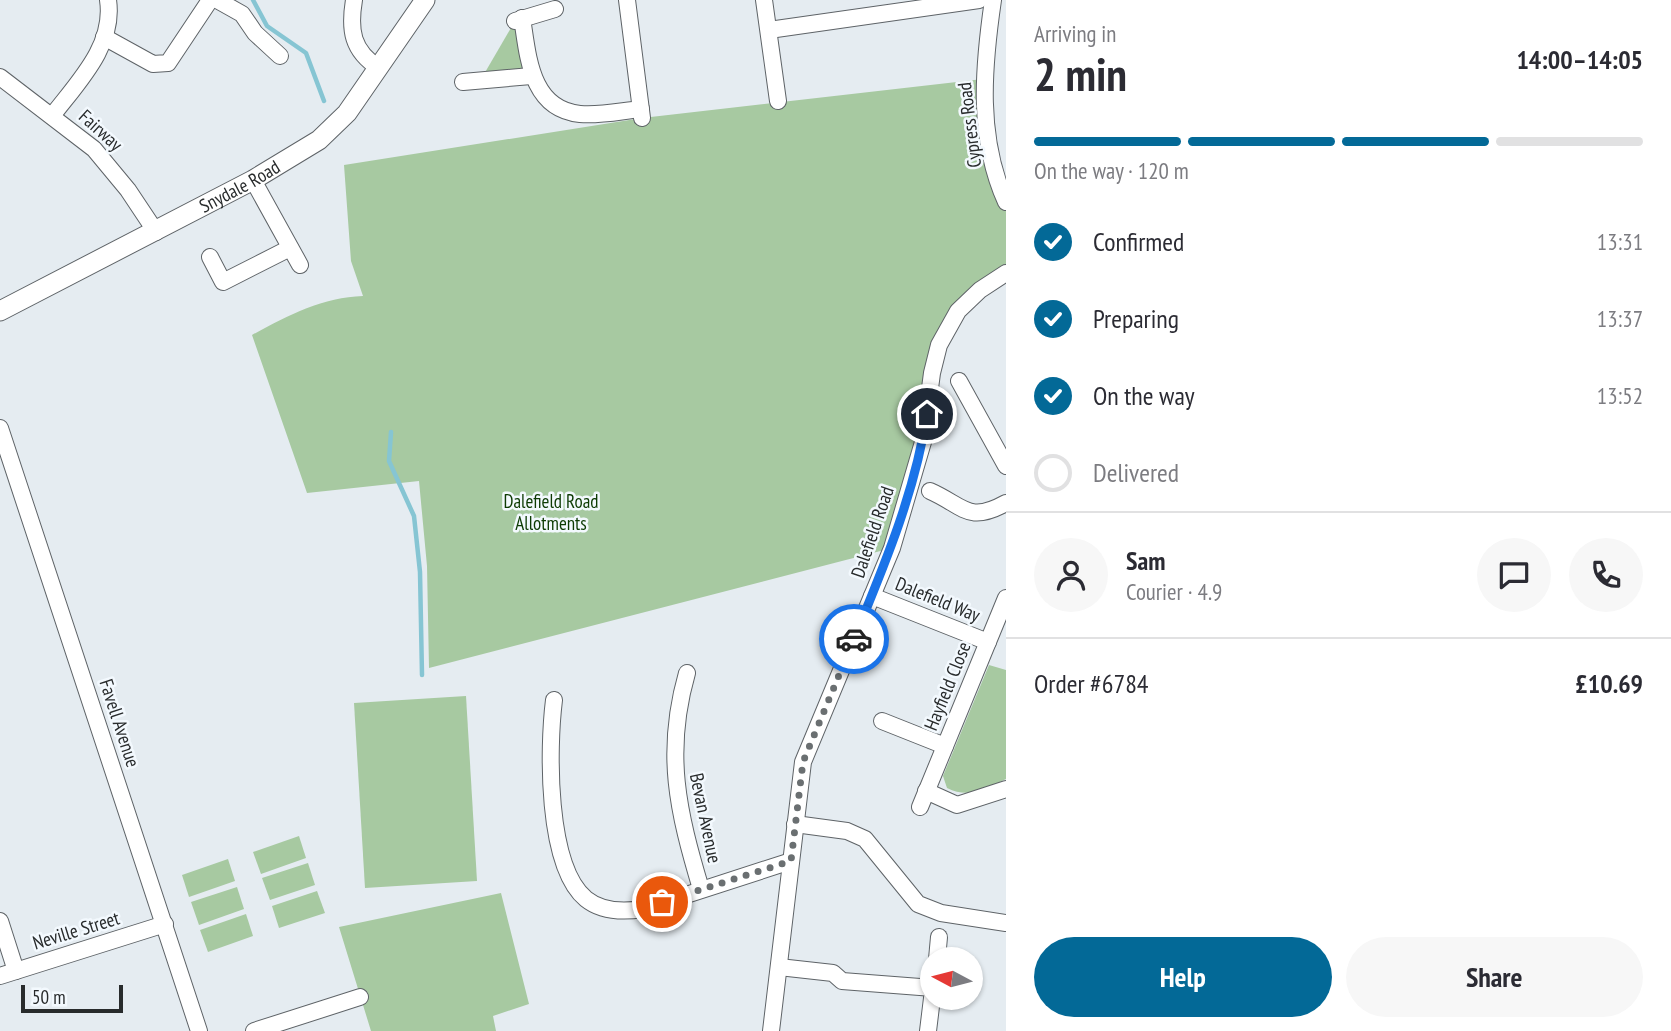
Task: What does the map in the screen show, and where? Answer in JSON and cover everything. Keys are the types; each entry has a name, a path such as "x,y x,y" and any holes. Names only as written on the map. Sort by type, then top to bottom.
{"street":[{"path":"52,116 88,68 104,37 108,0"},
{"path":"104,37 153,64 168,63 210,0"},
{"path":"217,0 242,14 255,33 280,56"},
{"path":"354,0 350,25 355,44 364,59 379,68"},
{"name":"Snydale Road","path":"0,312 253,180 320,140 347,113 425,0"},
{"path":"555,9 519,19 531,76 545,96 579,114 641,114 627,0"},
{"path":"764,0 778,101"},
{"path":"768,30 979,0"},
{"name":"Cypress Road","path":"993,0 983,92 989,146 1006,202"},
{"path":"468,77 531,76"},
{"name":"Fairway","path":"3,85 52,116 94,149 113,169 156,232"},
{"path":"253,180 300,265"},
{"path":"209,257 223,282 290,248"},
{"name":"Dalefield Road","path":"771,1031 803,762 892,548 916,467 939,345 958,311 980,290 1006,273"},
{"path":"959,381 1006,466"},
{"name":"Favell Avenue","path":"0,428 199,1031"},
{"path":"930,491 972,515 984,514 1006,503"},
{"name":"Dalefield Way","path":"872,596 988,642"},
{"name":"Hayfield Close","path":"920,807 1006,598"},
{"name":"Bevan Avenue","path":"687,673 675,726 673,760 682,826 701,890"},
{"path":"554,700 549,752 561,851 570,881 587,900 605,909 624,912 643,909 791,861"},
{"path":"890,729 945,746"},
{"path":"926,791 957,805 1006,789"},
{"path":"795,824 846,831 865,839 918,904 941,913 1006,923"},
{"path":"0,921 16,971"},
{"name":"Neville Street","path":"0,976 165,924"},
{"path":"938,947 939,937"},
{"path":"779,967 833,973 842,981 920,988"},
{"path":"254,1031 360,998"},
{"path":"928,1031 930,1010"}],"green space":[{"path":"515,21 531,76 480,81"},
{"name":"Dalefield Road Allotments","path":"983,79 1006,202 1006,273 980,290 939,345 892,548 429,668 427,566 419,481 307,493 252,335 320,304 363,296 351,261 344,165 642,118"},
{"path":"989,665 1006,670 1006,779 977,791 963,793 947,788 943,776"},
{"path":"466,696 477,881 365,888 354,703"},
{"path":"299,836 306,858 261,874 253,852"},
{"path":"228,859 235,881 189,897 182,875"},
{"path":"308,863 315,885 270,900 262,878"},
{"path":"237,887 244,909 199,925 191,902"},
{"path":"317,891 325,913 279,928 272,906"},
{"path":"501,893 529,1004 493,1016 496,1031 371,1031 339,927"},
{"path":"246,914 253,936 208,952 200,930"}],"waterway":[{"path":"253,0 267,26 306,53 324,101"},
{"path":"391,432 389,461 414,516 420,572 422,675"}],"way so far":[{"path":"662,902 791,861 803,762 854,639"}],"route":[{"path":"854,639 892,548 923,442 927,414"}]}
